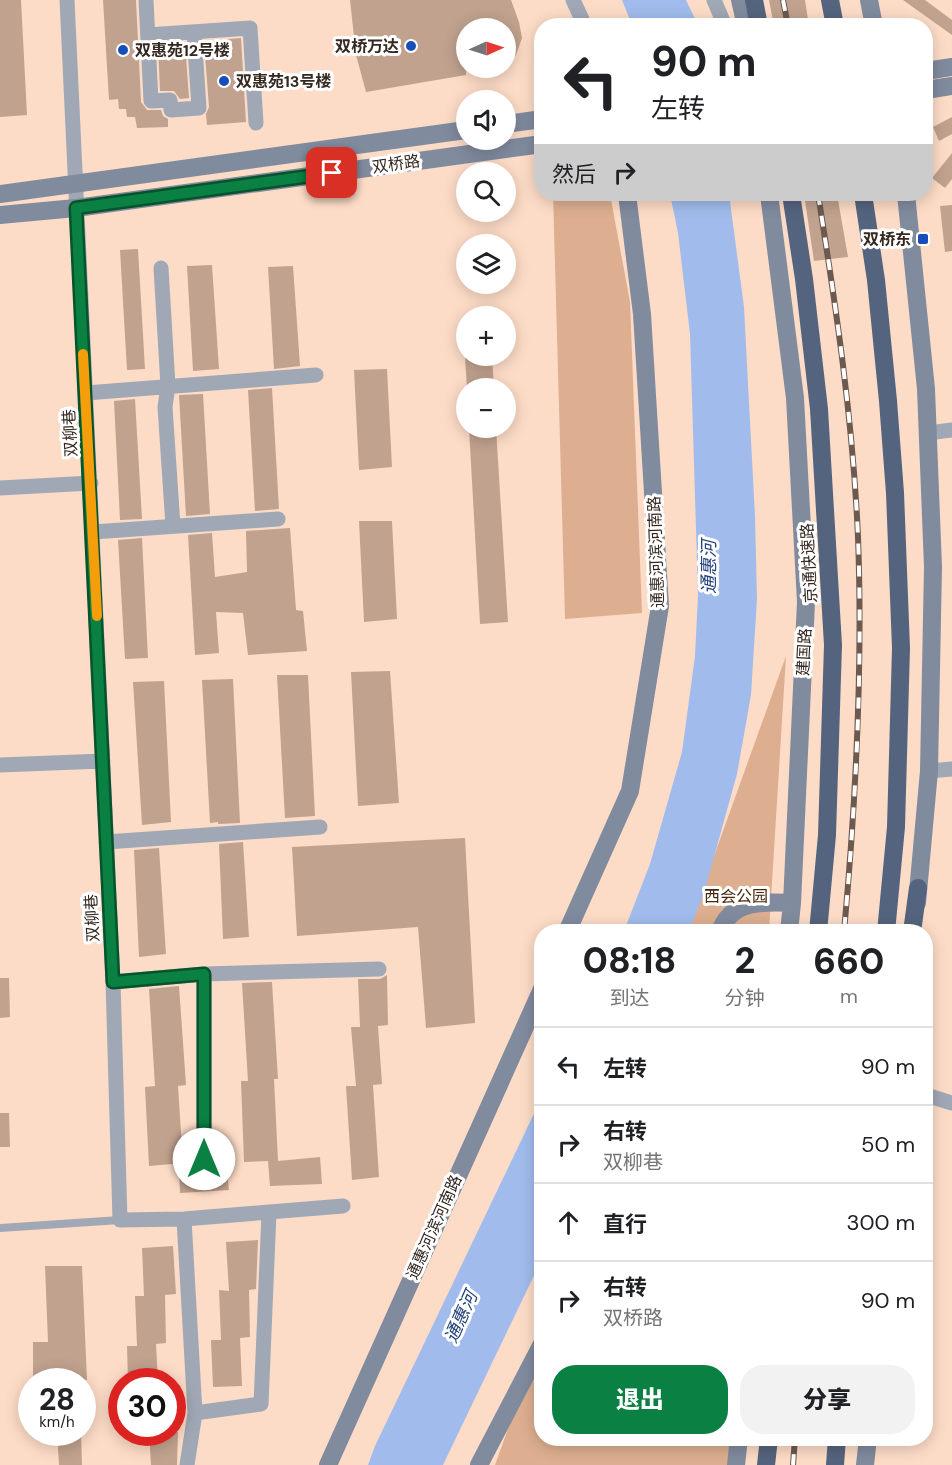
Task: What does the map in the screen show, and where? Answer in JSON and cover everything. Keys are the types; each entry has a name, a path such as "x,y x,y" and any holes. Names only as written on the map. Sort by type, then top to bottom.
{"highway":[{"path":"754,0 757,18"},
{"path":"831,0 834,18"},
{"name":"京通快速路","path":"792,201 804,279 819,409 833,645 827,835 819,924"},
{"path":"864,201 876,280 888,401 895,493 901,648 896,827 887,924"},
{"path":"913,924 918,888"},
{"path":"766,1465 768,1446"},
{"path":"835,1465 836,1446"}],"main road":[{"path":"740,0 744,18"},
{"path":"869,0 872,18"},
{"path":"933,70 952,67"},
{"path":"933,89 952,86"},
{"path":"516,123 534,120"},
{"name":"双桥路","path":"0,194 456,131"},
{"name":"双桥路","path":"0,215 76,208 534,145"},
{"name":"通惠河滨河南路","path":"571,924 630,791 660,606 642,314 628,201"},
{"name":"建国路","path":"770,201 795,398 806,602 790,924"},
{"path":"907,201 926,389 933,567 929,771 916,924"},
{"path":"723,924 734,910 750,903 792,903"},
{"name":"通惠河滨河南路","path":"328,1465 534,1006"},
{"path":"479,1465 534,1359"},
{"path":"736,1465 737,1446"},
{"path":"865,1465 867,1446"}],"street":[{"name":"双柳巷","path":"67,0 113,982 120,1220"},
{"path":"146,0 152,101 170,100 171,110 198,108 194,32"},
{"path":"573,0 581,18"},
{"path":"714,0 722,18"},
{"path":"148,35 250,28 256,123"},
{"path":"161,268 168,386 165,407 173,526"},
{"path":"86,393 316,375"},
{"path":"928,433 952,430"},
{"path":"0,488 91,483"},
{"path":"93,532 278,519"},
{"path":"0,765 103,761"},
{"path":"929,771 952,769"},
{"path":"106,842 320,827"},
{"path":"113,982 204,974 379,969"},
{"path":"204,974 204,1159"},
{"path":"933,1097 952,1103"},
{"path":"120,1220 184,1219 343,1206"},
{"path":"195,1413 261,1404 269,1213"},
{"path":"184,1219 195,1413 187,1465"}],"lane":[{"path":"0,1228 120,1220"}],"green space":[{"path":"553,201 611,201 630,302 642,613 565,619"},
{"name":"西会公园","path":"786,656 769,924 690,924"},
{"path":"534,1356 534,1446 735,1446 734,1465 495,1465"}],"water":[{"path":"622,0 686,0 695,18 629,18"},
{"name":"通惠河","path":"671,201 730,201 744,307 755,516 757,599 751,695 737,774 704,893 692,924 627,924 650,864 682,752 695,656 698,595 690,334 678,233"},
{"name":"通惠河","path":"534,1114 534,1276 443,1465 368,1465"}],"building":[{"path":"0,0 21,0 27,115 0,117"},
{"name":"双惠苑12号楼","path":"103,0 136,0 141,102 147,110 161,110 163,116 168,119 168,127 137,128 135,117 127,117 126,109 119,109 118,99 109,100"},
{"name":"双桥万达","path":"350,0 511,0 522,38 516,55 516,18 456,18 456,77 366,92 356,55"},
{"path":"769,0 805,0 808,18 772,18"},
{"path":"903,0 925,0 952,20 952,35 933,21 933,18 928,18"},
{"name":"双惠苑13号楼","path":"241,38 246,122 207,125 206,114 209,107 204,41"},
{"path":"185,42 189,98 180,99 174,91 160,91 158,44"},
{"path":"952,117 952,134 939,141 933,127"},
{"path":"952,153 952,179 945,188 933,177"},
{"path":"805,201 838,201 848,257 814,261"},
{"path":"952,205 952,251 945,252 940,206"},
{"path":"138,249 145,369 127,370 120,250"},
{"path":"212,265 219,369 193,371 187,266"},
{"path":"293,266 300,366 274,369 268,267"},
{"path":"466,366 493,366 493,378 466,378"},
{"path":"387,369 392,467 359,470 354,370"},
{"path":"272,388 279,509 255,511 248,390"},
{"path":"203,394 210,514 186,516 179,395"},
{"path":"135,399 142,519 120,520 114,401"},
{"path":"470,438 497,438 508,622 480,624"},
{"path":"359,521 392,521 397,619 364,622"},
{"path":"290,528 296,610 303,611 307,651 248,655 243,613 216,612 219,653 195,655 188,535 212,533 215,577 247,572 246,531"},
{"path":"142,538 148,658 125,659 118,540"},
{"path":"390,671 399,803 358,806 351,672"},
{"path":"277,675 308,675 315,816 285,818"},
{"path":"233,679 240,823 210,823 202,680"},
{"path":"164,681 171,822 142,825 133,682"},
{"path":"465,838 475,1023 426,1028 418,927 297,936 292,847"},
{"path":"243,842 249,937 223,939 219,844"},
{"path":"159,848 166,954 139,957 134,850"},
{"path":"387,975 388,1025 378,1026 382,1084 373,1085 379,1177 352,1180 346,1086 356,1086 351,1027 360,1027 358,979 380,979"},
{"path":"0,978 9,978 10,1017 0,1018"},
{"path":"272,982 278,1079 274,1079 278,1161 320,1157 322,1184 270,1186 268,1161 244,1162 241,1081 248,1081 242,983"},
{"path":"179,986 186,1085 178,1086 183,1163 149,1166 145,1087 155,1086 149,989"},
{"path":"0,1113 9,1113 10,1147 0,1147"},
{"path":"226,1164 229,1190 180,1193 179,1169 198,1167 205,1169 211,1165"},
{"path":"258,1240 256,1289 249,1290 250,1337 240,1338 242,1386 213,1387 211,1340 221,1340 219,1290 229,1291 226,1242"},
{"path":"173,1246 176,1294 165,1295 166,1343 156,1344 157,1368 128,1368 127,1346 137,1346 135,1296 144,1296 142,1248"},
{"path":"45,1266 82,1266 86,1368 33,1368 33,1342 48,1342"},
{"path":"58,1446 81,1446 82,1465 59,1465"},
{"path":"150,1446 178,1446 177,1465 151,1465"}],"railway":[{"path":"783,0 786,18"},
{"path":"819,201 848,407 858,537 860,636 857,734 845,924"},
{"path":"793,1465 794,1446"}],"slow traffic":[{"path":"83,354 97,616"}],"place":[{"name":"双桥万达","path":"411,46"},
{"name":"双惠苑12号楼","path":"123,50"},
{"name":"双惠苑13号楼","path":"224,81"},
{"name":"双桥东","path":"923,239"}],"route":[{"path":"204,1159 204,974 113,982 92,499 76,208 332,173"}]}
